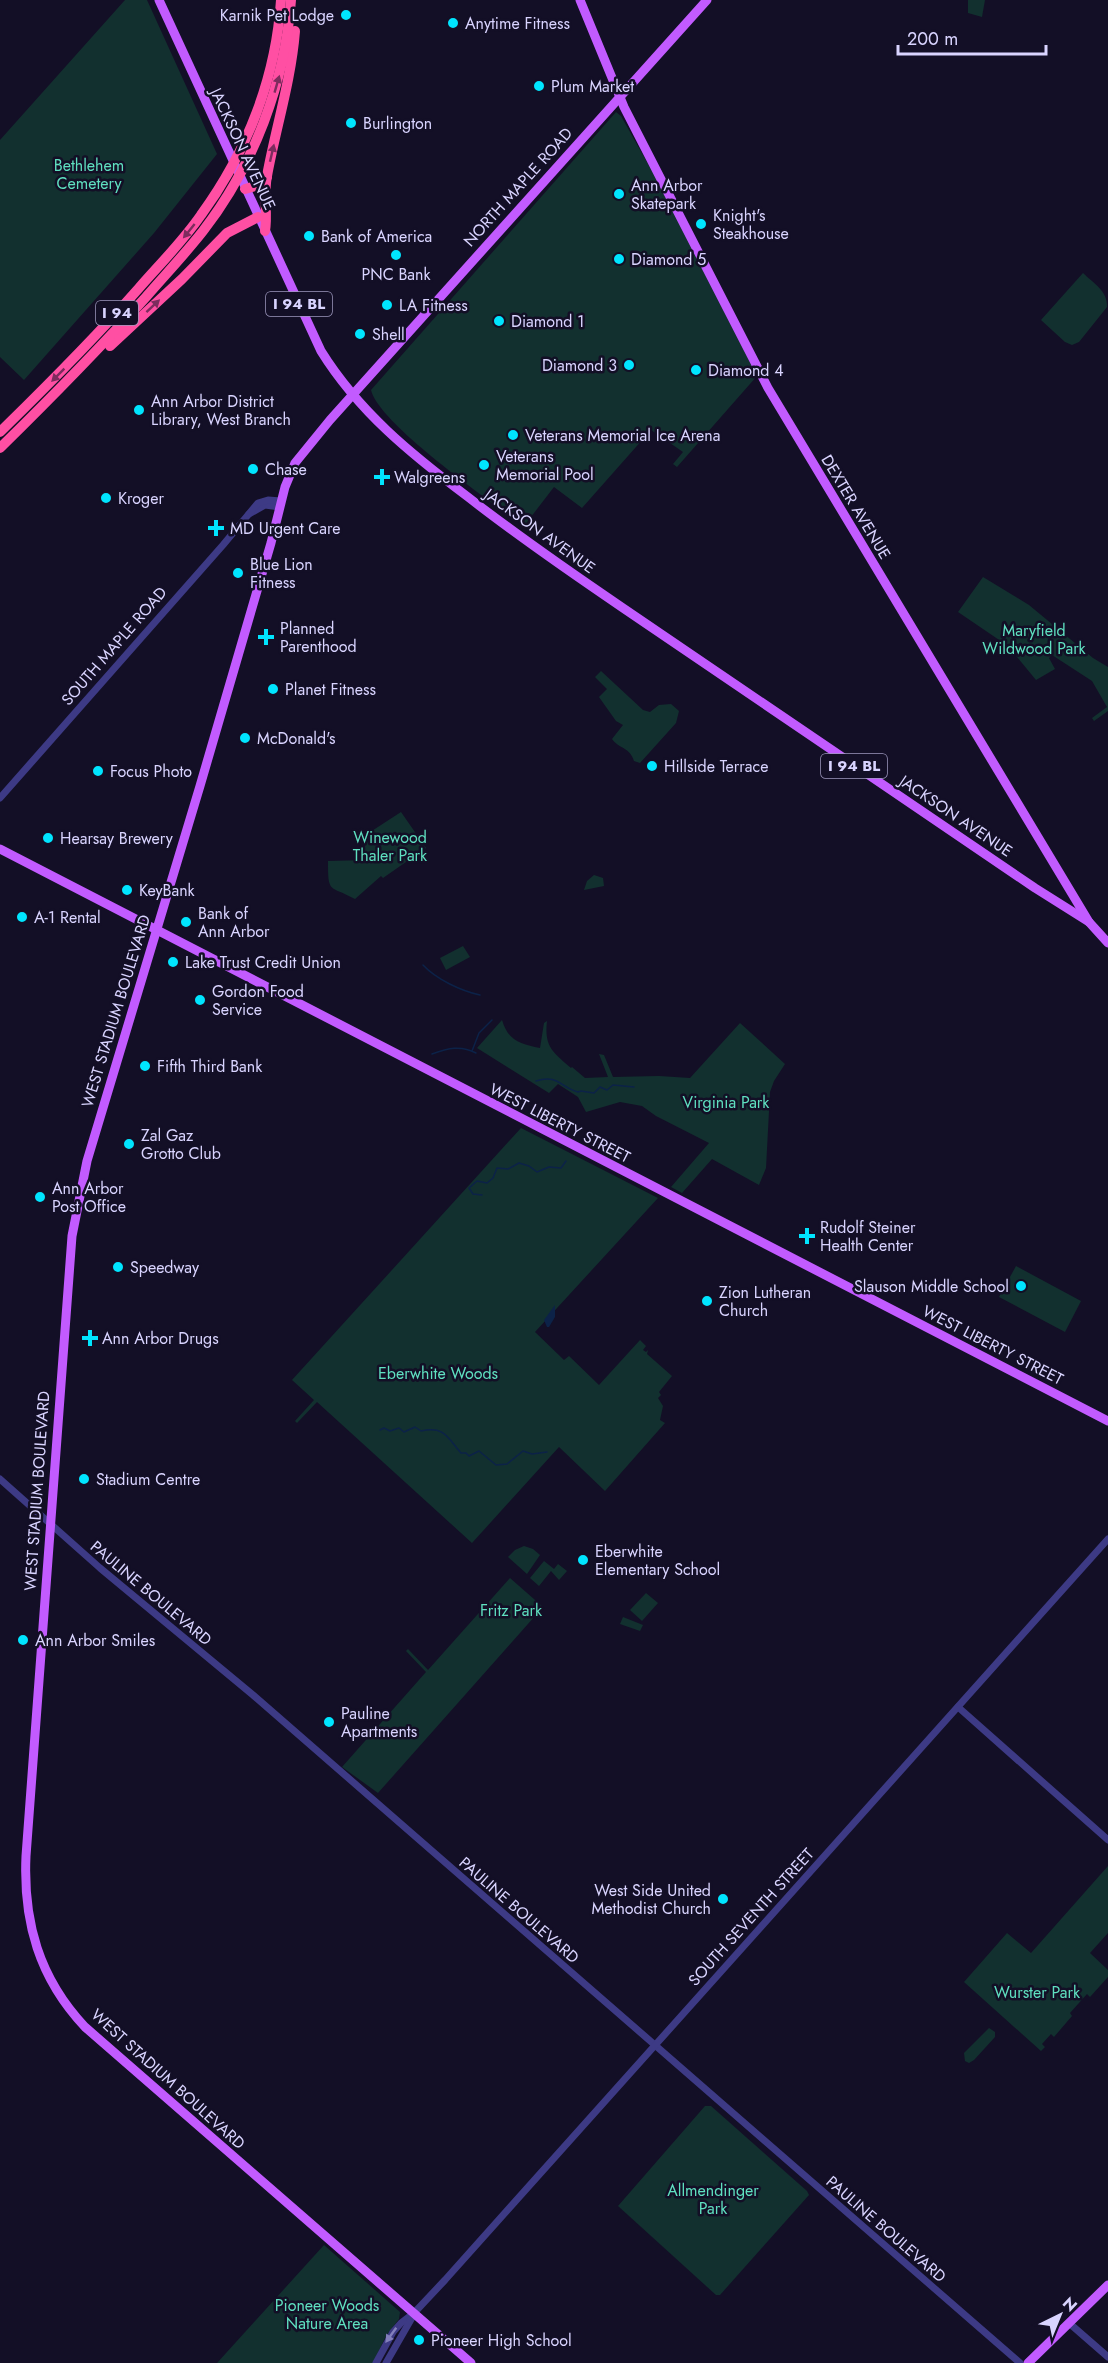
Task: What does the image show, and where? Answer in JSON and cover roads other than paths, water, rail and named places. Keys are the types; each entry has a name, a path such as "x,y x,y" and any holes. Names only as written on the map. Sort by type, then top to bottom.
{"highway":[{"name":"I 94","path":"0,432 67,366 129,299 195,223 222,183 243,146 272,64 280,0"},
{"name":"I 94","path":"0,448 115,332 204,230 228,194 266,118 290,26 291,0"},
{"path":"265,231 267,177 290,77 297,0"},
{"path":"245,189 259,185 267,177"},
{"path":"62,387 118,339 227,233 258,217"}],"main road":[{"name":"JACKSON AVENUE","path":"159,0 321,351 338,379 352,396 398,442 539,551 1089,922"},
{"name":"DEXTER AVENUE","path":"580,0 620,95 768,388 1089,922"},
{"name":"NORTH MAPLE ROAD","path":"352,396 706,0"},
{"name":"WEST STADIUM BOULEVARD","path":"352,396 295,463 281,504 78,1197 69,1272 25,1876 31,1929 44,1966 64,2002 99,2040 471,2363"},
{"name":"WEST LIBERTY STREET","path":"0,849 1108,1421"},
{"path":"1058,903 1065,900 1071,892"},
{"name":"I 94 BL","path":"1089,922 1108,943"},
{"path":"1028,2363 1108,2286"}],"street":[{"name":"SOUTH MAPLE ROAD","path":"0,798 249,514 265,505 281,504"},
{"name":"PAULINE BOULEVARD","path":"0,1479 253,1695 1020,2363"},
{"name":"SOUTH SEVENTH STREET","path":"376,2363 393,2332 414,2313 1108,1539"},
{"path":"958,1707 1108,1840"},
{"name":"SOUTH SEVENTH STREET","path":"386,2363 414,2313"},
{"path":"1069,2323 1108,2357"}],"water":[{"path":"555,1305 555,1317 547,1327 544,1320"}],"waterway":[{"path":"423,965 449,984 480,995"},
{"path":"472,1051 479,1033 492,1020"},
{"path":"432,1054 454,1048 476,1053"},
{"path":"536,1081 554,1080 578,1092 594,1093 600,1087 607,1090 613,1085 634,1087"},
{"path":"482,1195 473,1194 469,1188 477,1181 487,1183 493,1178 497,1168 508,1169 519,1163 537,1172 549,1167 561,1168 566,1161"},
{"path":"380,1430 384,1428 390,1431 399,1428 404,1432 415,1427 421,1431 435,1430 445,1434 461,1453 469,1456 479,1451 496,1465 507,1464 523,1451 532,1454 547,1452"}],"place":[{"name":"Karnik Pet Lodge","path":"346,15"},
{"name":"Anytime Fitness","path":"453,23"},
{"name":"Plum Market","path":"539,86"},
{"name":"Burlington","path":"351,123"},
{"name":"Ann Arbor Skatepark","path":"619,194"},
{"name":"Knight's Steakhouse","path":"701,224"},
{"name":"Bank of America","path":"309,236"},
{"name":"PNC Bank","path":"396,255"},
{"name":"Diamond 5","path":"619,259"},
{"name":"LA Fitness","path":"387,305"},
{"name":"Diamond 1","path":"499,321"},
{"name":"Shell","path":"360,334"},
{"name":"Diamond 3","path":"629,365"},
{"name":"Diamond 4","path":"696,370"},
{"name":"Ann Arbor District Library, West Branch","path":"139,410"},
{"name":"Veterans Memorial Ice Arena","path":"513,435"},
{"name":"Veterans Memorial Pool","path":"484,465"},
{"name":"Chase","path":"253,469"},
{"name":"Walgreens","path":"382,477"},
{"name":"Kroger","path":"106,498"},
{"name":"MD Urgent Care","path":"216,528"},
{"name":"Blue Lion Fitness","path":"238,573"},
{"name":"Planned Parenthood","path":"266,637"},
{"name":"Planet Fitness","path":"273,689"},
{"name":"McDonald's","path":"245,738"},
{"name":"Hillside Terrace","path":"652,766"},
{"name":"Focus Photo","path":"98,771"},
{"name":"Hearsay Brewery","path":"48,838"},
{"name":"KeyBank","path":"127,890"},
{"name":"A-1 Rental","path":"22,917"},
{"name":"Bank of Ann Arbor","path":"186,922"},
{"name":"Lake Trust Credit Union","path":"173,962"},
{"name":"Gordon Food Service","path":"200,1000"},
{"name":"Fifth Third Bank","path":"145,1066"},
{"name":"Zal Gaz Grotto Club","path":"129,1144"},
{"name":"Ann Arbor Post Office","path":"40,1197"},
{"name":"Rudolf Steiner Health Center","path":"807,1236"},
{"name":"Speedway","path":"118,1267"},
{"name":"Slauson Middle School","path":"1021,1286"},
{"name":"Zion Lutheran Church","path":"707,1301"},
{"name":"Ann Arbor Drugs","path":"90,1338"},
{"name":"Stadium Centre","path":"84,1479"},
{"name":"Eberwhite Elementary School","path":"583,1560"},
{"name":"Ann Arbor Smiles","path":"23,1640"},
{"name":"Pauline Apartments","path":"329,1722"},
{"name":"West Side United Methodist Church","path":"723,1899"},
{"name":"Pioneer High School","path":"419,2340"}],"park label":[{"name":"Bethlehem Cemetery","path":"89,174"},
{"name":"Maryfield Wildwood Park","path":"1034,639"},
{"name":"Winewood Thaler Park","path":"390,846"},
{"name":"Virginia Park","path":"726,1102"},
{"name":"Eberwhite Woods","path":"438,1373"},
{"name":"Fritz Park","path":"511,1610"},
{"name":"Wurster Park","path":"1037,1992"},
{"name":"Allmendinger Park","path":"713,2199"},
{"name":"Pioneer Woods Nature Area","path":"327,2314"}]}
